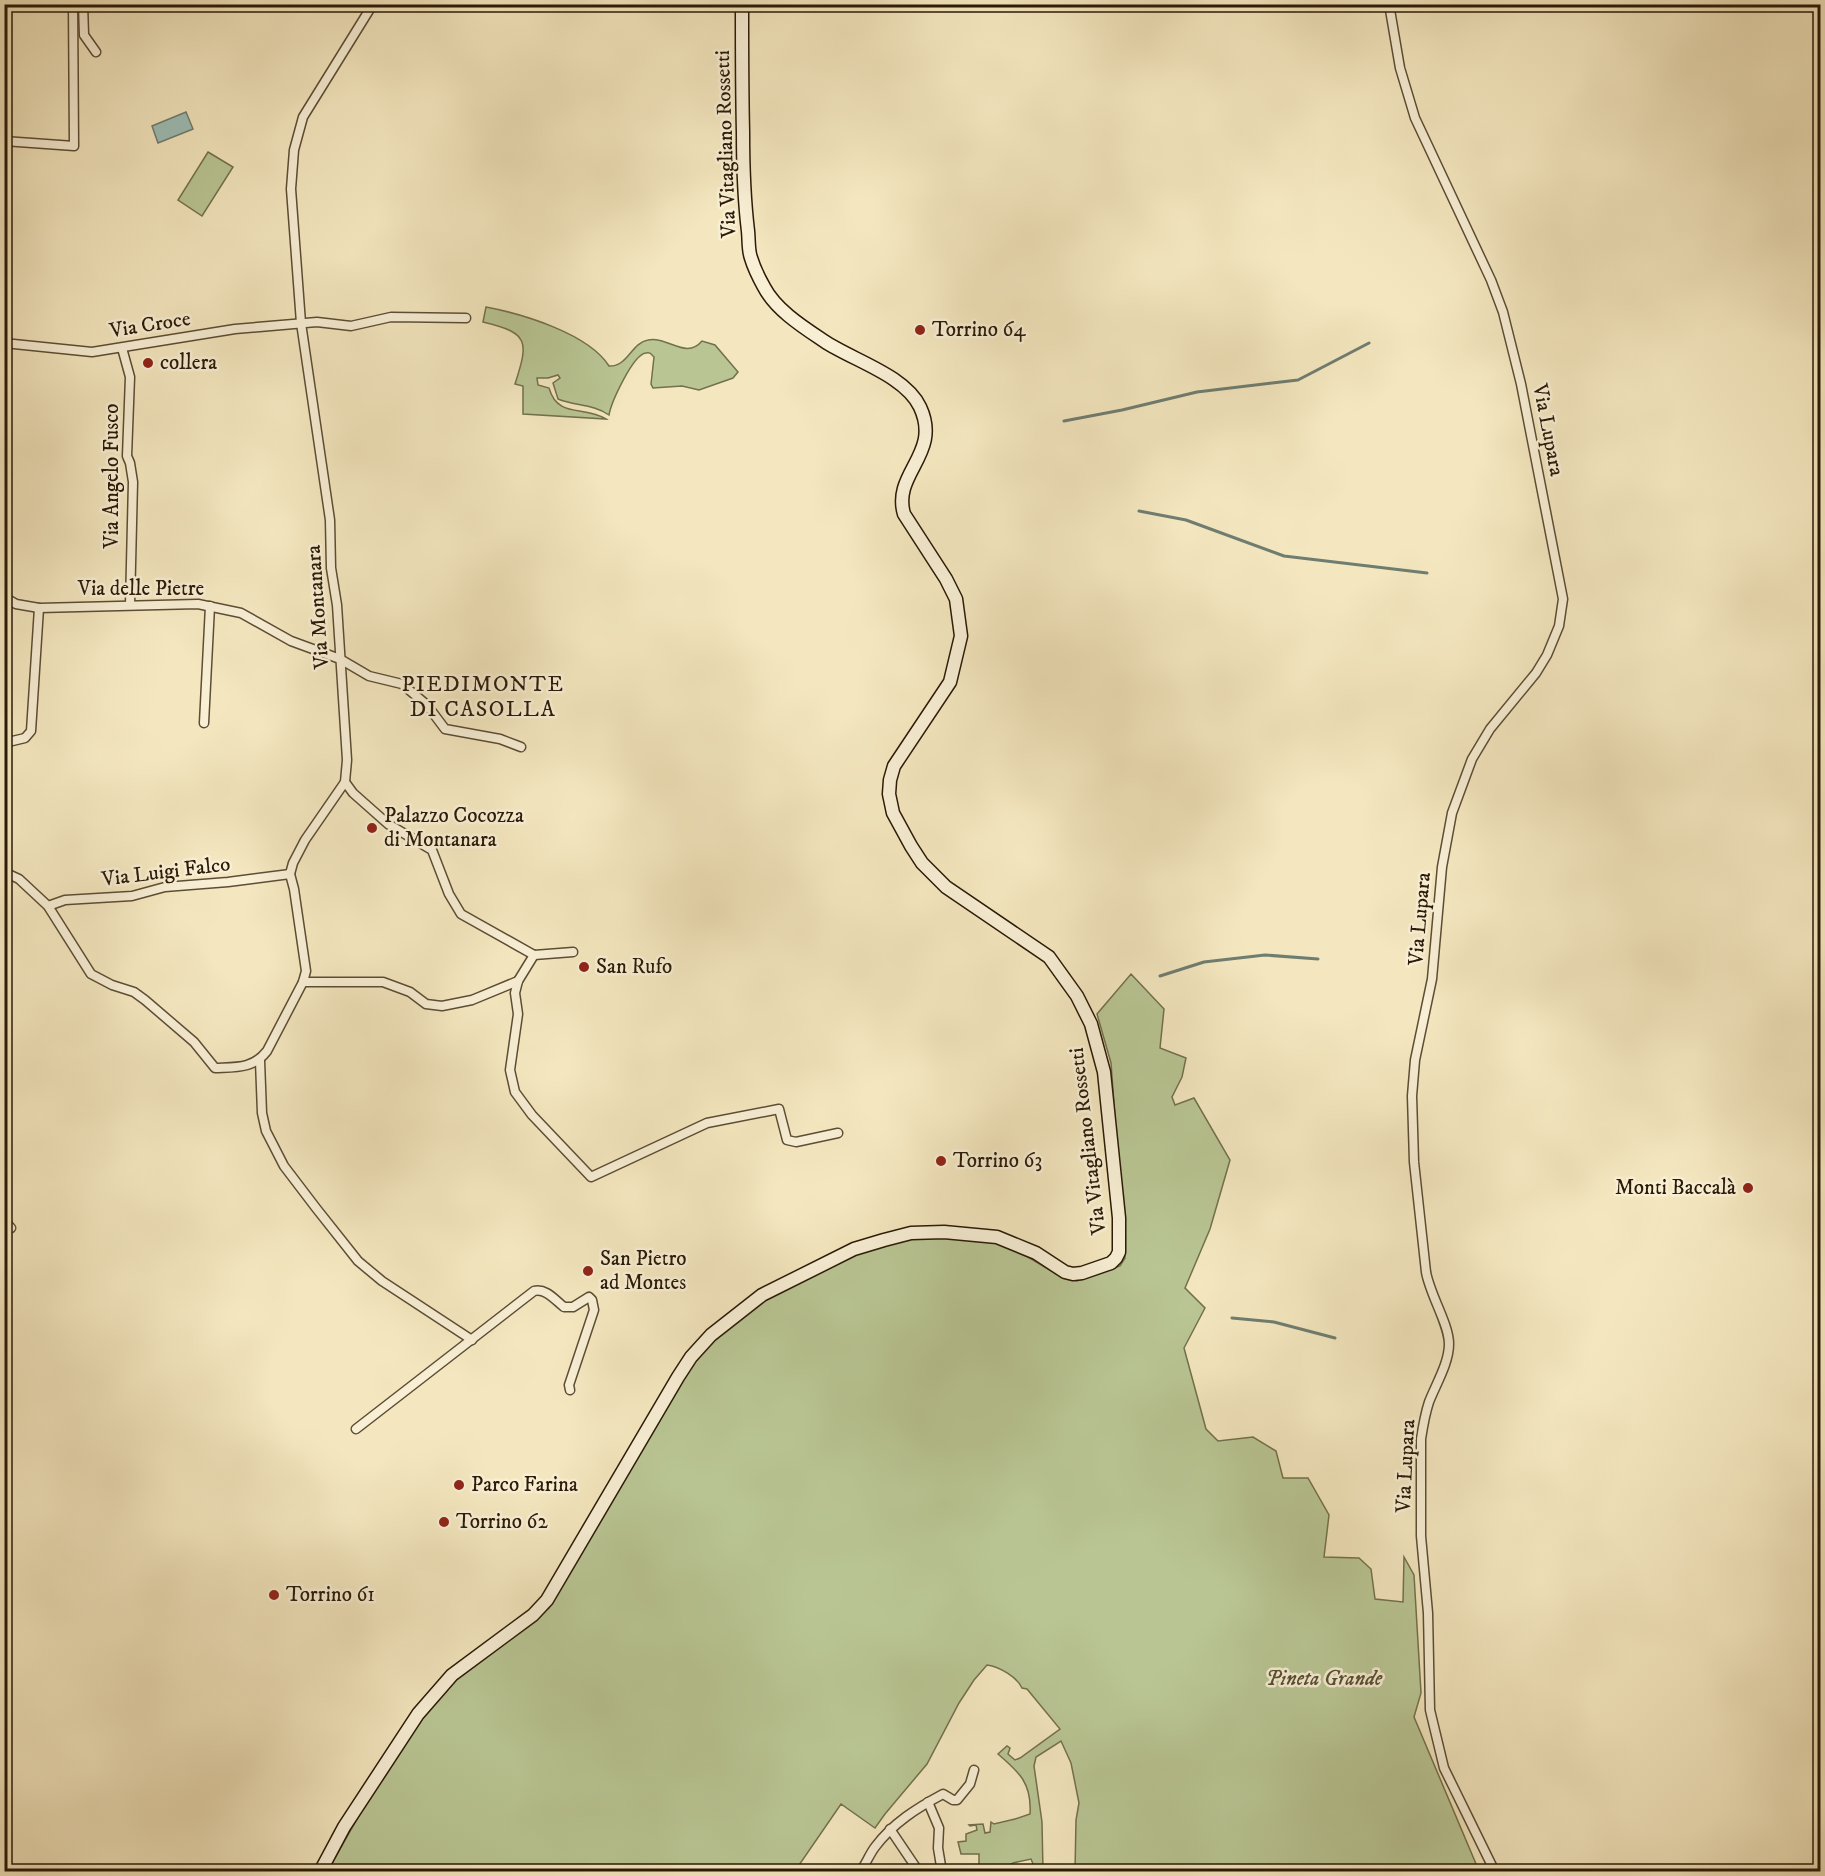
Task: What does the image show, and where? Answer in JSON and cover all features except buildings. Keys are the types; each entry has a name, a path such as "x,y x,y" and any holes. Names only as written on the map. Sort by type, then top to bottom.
{"street":[{"path":"4,141 74,146 73,4"},
{"path":"83,4 84,35 96,52"},
{"name":"Via Montanara","path":"345,782 346,760 337,605 331,568 330,520 301,323 291,203 294,150 303,117 373,4"},
{"name":"Via Vitagliano Rossetti","path":"320,1872 344,1827 418,1713 452,1675 533,1616 547,1600 678,1377 711,1335 757,1299 854,1249 911,1233 944,1232 997,1237 1036,1253 1065,1272 1073,1274 1083,1273 1111,1263 1119,1252 1119,1218 1104,1072 1096,1037 1085,1012 1064,976 1048,957 946,887 930,872 911,846 893,813 889,794 894,766 950,682 961,636 956,599 946,579 904,514 901,504 904,484 925,445 925,421 921,408 909,391 892,379 825,343 787,314 765,290 750,257 743,192 742,4"},
{"name":"Via Lupara","path":"1389,4 1401,68 1415,118 1491,280 1503,312 1521,384 1563,599 1559,626 1547,655 1536,673 1490,729 1472,759 1457,795 1445,849 1432,979 1415,1060 1412,1096 1414,1162 1426,1272 1429,1288 1449,1342 1445,1363 1428,1403 1422,1438 1421,1536 1429,1623 1430,1710 1444,1768 1495,1872"},
{"name":"Via Croce","path":"4,343 92,352 235,329 301,323 317,322 351,326 391,317 466,318"},
{"name":"Via Angelo Fusco","path":"122,348 130,376 127,456 133,482 130,605"},
{"name":"Via delle Pietre","path":"4,597 16,604 39,608 198,604 241,613 291,641 318,653 340,659 369,676 402,684 427,705 445,729 500,739 520,747"},
{"path":"204,723 210,606"},
{"path":"4,743 25,738 31,731 39,608"},
{"path":"4,872 20,879 48,906 90,974 112,985 134,992 145,1000 194,1042 215,1068 247,1066 260,1061 267,1052 303,982 306,971 290,874 305,840 345,782 353,793 388,824 432,850 449,894 461,914 534,954 573,952"},
{"name":"Via Luigi Falco","path":"48,906 65,900 132,896 165,887 290,874"},
{"path":"534,954 518,981 515,993 518,1014 510,1070 515,1092 532,1115 591,1176 706,1123 779,1109 787,1140 796,1142 838,1133"},
{"path":"303,982 382,982 410,992 426,1004 442,1006 472,1000 518,981"},
{"path":"260,1061 262,1113 266,1131 285,1166 358,1262 382,1281 472,1340"},
{"path":"4,1220 11,1227"},
{"path":"356,1429 539,1289 568,1308 589,1297 592,1300 594,1310 577,1358 569,1385 570,1390"},
{"path":"860,1872 870,1858 873,1849 890,1829 945,1793 957,1800 970,1784 974,1770"},
{"path":"928,1802 939,1828 938,1848 942,1872"},
{"path":"890,1829 920,1872"}],"green space":[{"path":"208,152 233,167 202,216 178,200"},
{"path":"486,307 536,320 571,335 587,344 609,366 621,363 637,345 648,340 663,341 683,348 696,346 702,341 715,345 738,372 733,378 699,390 682,386 653,388 651,384 654,357 646,353 635,361 629,370 618,390 609,415 597,409 558,399 553,383 560,378 558,375 537,378 538,385 549,388 553,398 565,408 606,419 523,414 523,386 515,384 522,358 522,341 509,330 483,322"},
{"name":"Pineta Grande","path":"1131,974 1164,1009 1160,1048 1186,1058 1182,1077 1172,1097 1175,1105 1194,1098 1230,1160 1210,1229 1185,1288 1205,1308 1184,1348 1206,1429 1218,1441 1253,1437 1276,1451 1283,1478 1308,1478 1329,1515 1324,1557 1359,1558 1371,1569 1375,1599 1403,1602 1404,1557 1414,1575 1421,1693 1414,1717 1479,1871 1075,1871 1076,1820 1079,1803 1071,1763 1061,1741 1036,1757 1034,1766 1042,1822 1043,1871 1036,1871 1031,1859 1013,1863 1006,1867 1006,1871 979,1871 979,1854 961,1854 958,1842 966,1841 966,1834 977,1830 976,1825 969,1825 983,1824 985,1833 990,1832 991,1822 994,1824 1030,1814 1029,1794 1023,1779 998,1754 1007,1746 1010,1748 1008,1754 1015,1760 1020,1758 1060,1729 1027,1689 1022,1688 1008,1673 987,1665 959,1703 927,1764 875,1828 841,1804 795,1871 327,1872 377,1784 413,1730 439,1697 458,1677 549,1608 689,1367 711,1342 772,1295 859,1253 908,1239 942,1237 988,1240 1018,1251 1058,1275 1077,1281 1120,1266 1125,1258 1111,1063 1097,1014"}],"water":[{"path":"186,112 193,129 158,143 152,126"}],"waterway":[{"path":"1064,421 1197,392 1298,380 1369,343"},
{"path":"1139,511 1186,520 1284,556 1427,573"},
{"path":"1160,976 1204,962 1265,955 1318,959"},
{"path":"1232,1318 1274,1322 1335,1338"}],"place":[{"name":"Torrino 64","path":"920,330"},
{"name":"collera","path":"148,363"},
{"name":"Palazzo Cocozza di Montanara","path":"372,828"},
{"name":"San Rufo","path":"584,967"},
{"name":"Torrino 63","path":"941,1161"},
{"name":"Monti Baccalà","path":"1748,1188"},
{"name":"San Pietro ad Montes","path":"588,1271"},
{"name":"Parco Farina","path":"459,1485"},
{"name":"Torrino 62","path":"444,1522"},
{"name":"Torrino 61","path":"274,1595"}],"district":[{"name":"PIEDIMONTE DI CASOLLA","path":"483,696"}]}
